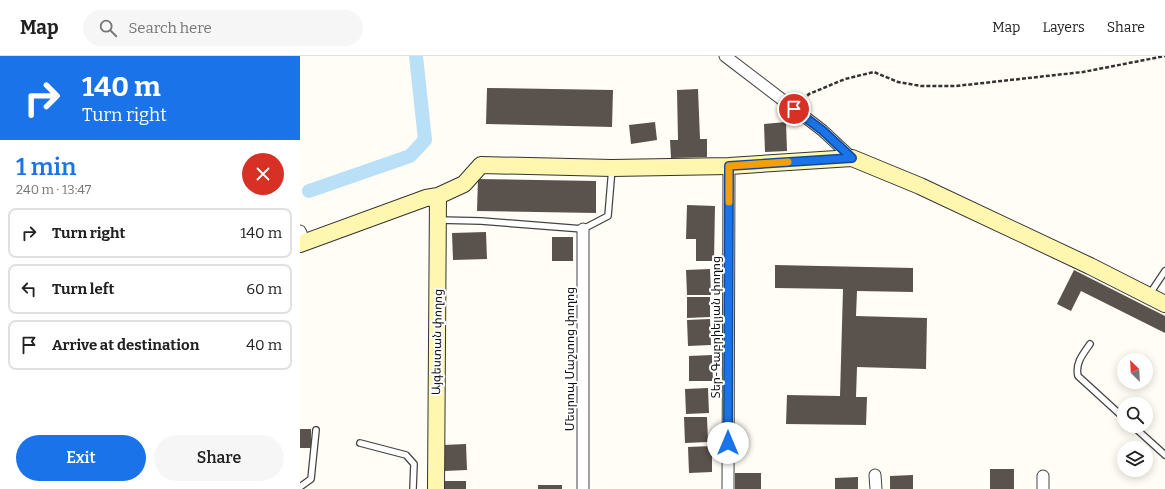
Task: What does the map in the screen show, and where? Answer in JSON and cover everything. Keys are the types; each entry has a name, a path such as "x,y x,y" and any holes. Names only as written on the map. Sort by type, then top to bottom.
{"street":[{"path":"724,56 822,130 852,158 920,186 1165,304"},
{"path":"302,239 426,198 438,196 464,184 481,165 612,168 729,166 852,158"},
{"name":"Տեր-Գաբրիելյան փողոց","path":"728,489 729,166"},
{"name":"Այգեստան փողոց","path":"436,489 438,196"},
{"name":"Մեսրոպ Մաշտոց փողոց","path":"583,229 583,489"},
{"path":"875,475 876,489"},
{"path":"1043,476 1043,489"}],"lane":[{"path":"438,220 481,221 583,229 608,216 612,168"},
{"path":"1149,295 1165,271"},
{"path":"1090,344 1079,360 1076,369 1078,376 1117,412"},
{"path":"300,487 311,479 316,430"},
{"path":"1141,433 1165,455"},
{"path":"360,443 406,456 414,464 413,489"}],"path":[{"path":"794,109 809,94 845,79 874,72 898,82 921,86 956,86 1083,72 1165,56"}],"building":[{"path":"487,88 613,90 612,127 486,124"},
{"path":"698,89 700,139 707,139 707,157 671,158 670,140 678,140 677,90"},
{"path":"655,122 657,140 631,144 629,125"},
{"path":"786,122 787,151 765,152 764,124"},
{"path":"478,179 596,181 596,213 477,211"},
{"path":"687,205 715,206 714,261 696,261 696,239 686,239"},
{"path":"486,232 487,259 453,260 452,233"},
{"path":"552,237 573,237 573,261 552,261"},
{"path":"775,265 913,268 913,292 857,291 856,316 927,318 926,369 857,367 856,397 867,397 866,425 786,424 787,395 840,396 843,289 775,288"},
{"path":"710,269 711,295 687,295 686,270"},
{"path":"1074,270 1165,316 1165,333 1081,291 1071,311 1057,304"},
{"path":"687,297 710,297 710,317 687,318"},
{"path":"710,319 711,345 688,346 687,320"},
{"path":"712,355 713,381 689,381 689,356"},
{"path":"708,388 709,413 686,414 685,389"},
{"path":"684,417 707,417 708,442 685,443"},
{"path":"300,429 311,429 311,448 300,448"},
{"path":"466,444 467,470 444,471 443,445"},
{"path":"712,446 712,472 689,473 688,447"},
{"path":"990,469 1014,469 1014,489 990,489"},
{"path":"735,473 761,473 761,489 735,489"},
{"path":"913,475 913,489 890,489 890,476"},
{"path":"858,477 858,489 835,489 835,478"},
{"path":"443,481 466,481 466,489 443,489"},
{"path":"538,485 562,485 562,489 538,489"}],"waterway":[{"path":"309,191 410,156 425,140 416,56"}],"slow traffic":[{"path":"729,202 729,166 788,162"}],"route":[{"path":"728,443 729,166 852,158 822,130 794,109"}]}
